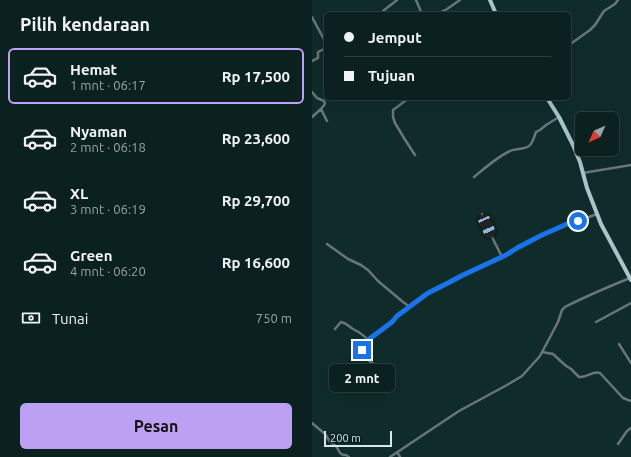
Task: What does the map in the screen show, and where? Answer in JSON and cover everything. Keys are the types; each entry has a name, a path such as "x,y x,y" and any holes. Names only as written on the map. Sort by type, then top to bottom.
{"main road":[{"path":"490,0 495,12"},
{"path":"548,100 559,117 573,145 603,229 630,279"}],"street":[{"path":"383,12 397,0"},
{"path":"416,0 421,12"},
{"path":"444,12 460,0"},
{"path":"571,44 590,30 604,11 615,4 618,0"},
{"path":"312,17 324,40"},
{"path":"312,61 318,58 318,52 324,49"},
{"path":"312,92 317,98 325,103 325,105 312,117"},
{"path":"407,100 393,110 393,117 415,155"},
{"path":"321,109 327,121"},
{"path":"474,177 502,155 513,150 529,146 536,132 559,117"},
{"path":"583,173 631,165"},
{"path":"482,214 502,257"},
{"path":"389,377 368,360 361,347 392,322 397,316 431,291 464,274 502,257 522,245 567,224 597,214"},
{"path":"327,244 350,261 361,265 368,270 378,281 410,307"},
{"path":"390,457 459,411 520,378 531,367 542,352 564,308 595,292 630,279"},
{"path":"596,322 631,303"},
{"path":"335,328 342,322 345,323 362,333 368,340"},
{"path":"619,344 631,363"},
{"path":"542,352 553,354 579,377 598,372 623,398 631,401"},
{"path":"312,423 325,434 340,453 349,457"},
{"path":"618,444 627,431 631,428"},
{"path":"397,452 400,457"}],"route":[{"path":"362,350 362,345 428,293 506,255 542,235 578,221"}]}
